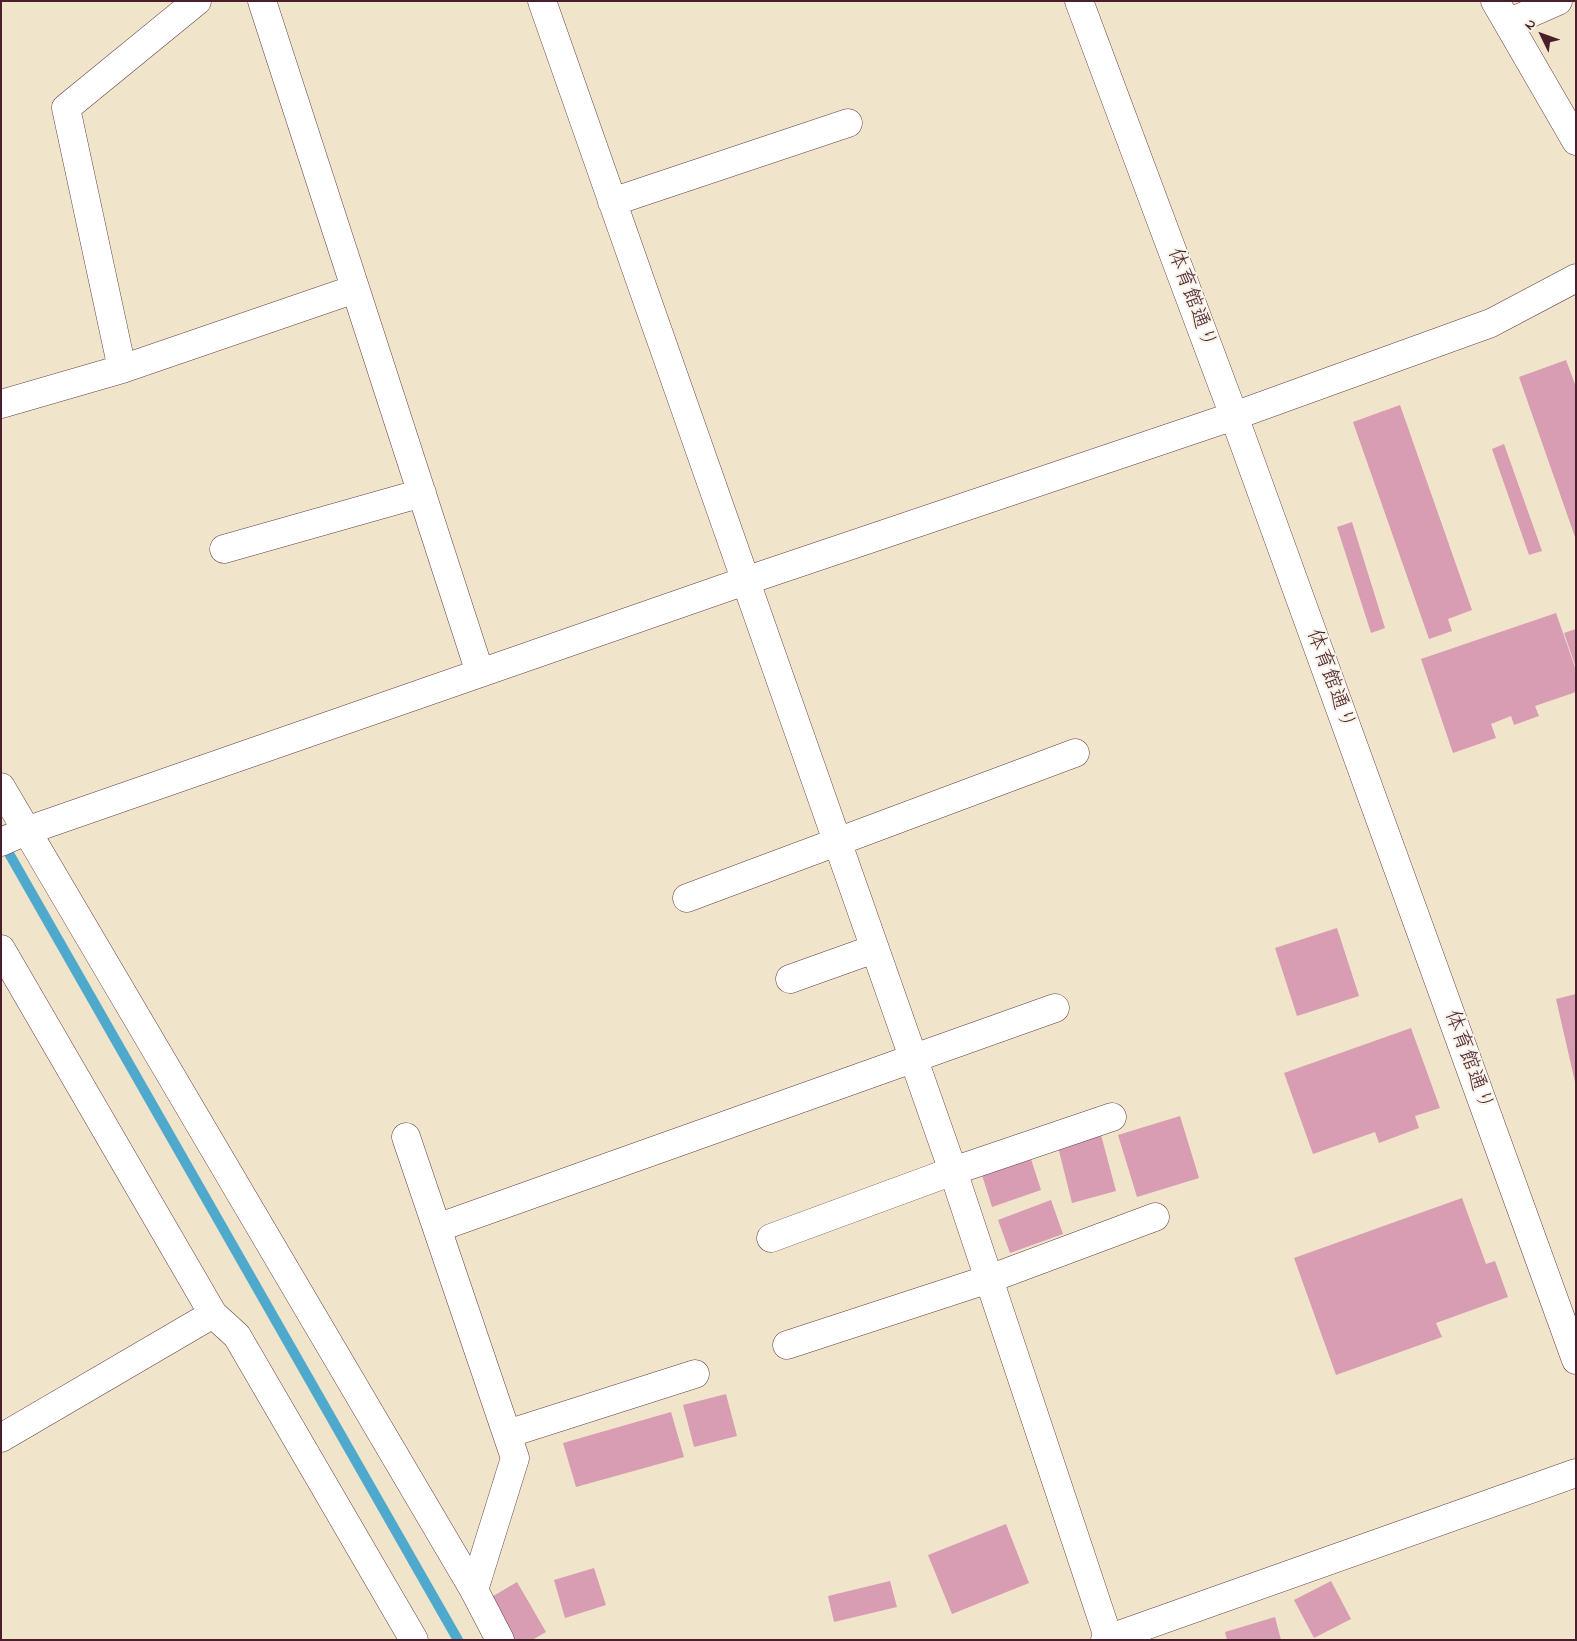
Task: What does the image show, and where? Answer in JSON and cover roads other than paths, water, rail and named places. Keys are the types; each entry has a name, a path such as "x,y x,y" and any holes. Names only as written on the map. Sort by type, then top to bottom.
{"street":[{"path":"122,368 66,108 197,1"},
{"path":"262,1 480,673"},
{"path":"542,1 744,581 953,1171 1107,1639 1576,1473"},
{"name":"体育館通り","path":"1079,1 1234,416 1576,1360"},
{"path":"1558,1 1501,12 1576,141"},
{"path":"612,202 848,123"},
{"path":"1,842 26,831 744,581 1234,416 1491,323 1576,278"},
{"path":"1,404 122,368 355,289"},
{"path":"224,549 422,493"},
{"path":"687,898 1075,753"},
{"path":"1,787 474,1590 500,1640"},
{"path":"1,949 213,1314 237,1336 414,1640"},
{"path":"790,979 874,949"},
{"path":"437,1228 1055,1008"},
{"path":"771,1238 953,1171 1112,1117"},
{"path":"406,1137 515,1458 474,1590"},
{"path":"787,1345 989,1279 1155,1217"},
{"path":"1,1438 213,1314"},
{"path":"507,1434 696,1374"}],"waterway":[{"path":"3,843 458,1640"}]}
